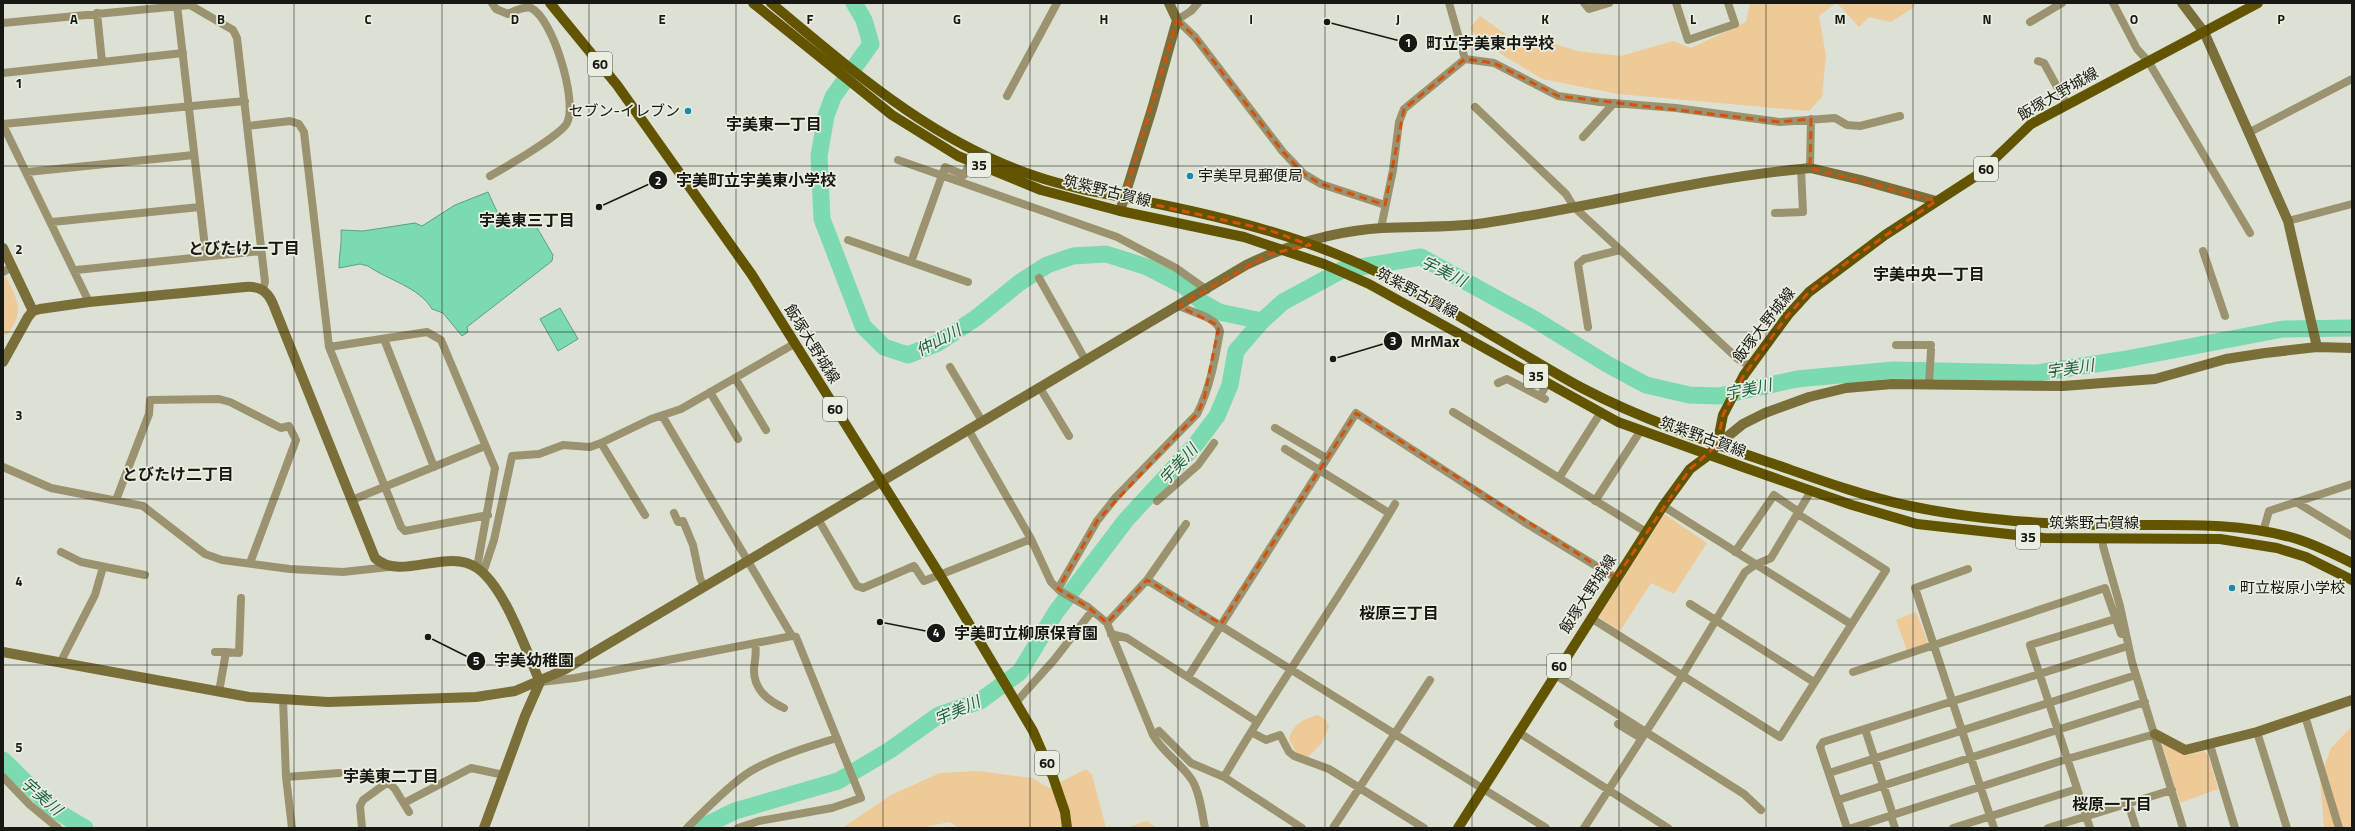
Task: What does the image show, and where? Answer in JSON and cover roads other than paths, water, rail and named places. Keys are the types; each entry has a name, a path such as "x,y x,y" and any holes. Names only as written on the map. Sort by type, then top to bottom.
{"main road":[{"name":"飯塚大野城線","path":"550,3 617,85 752,275 940,575 1015,698 1033,731 1053,777 1065,812 1067,828"},
{"name":"筑紫野古賀線","path":"753,3 892,115 971,162 1041,190 1120,211 1244,237 1287,250 1324,264 1369,284 1618,422 1709,455 1917,528 2044,538 2220,538 2277,548 2306,557 2352,580"},
{"name":"筑紫野古賀線","path":"771,3 901,108 958,142 997,161 1034,176 1124,198 1200,213 1269,230 1341,256 1390,278 1624,409 1717,445 1872,496 1947,513 2040,524 2206,526 2263,532 2293,538 2318,547 2352,563"},
{"name":"飯塚大野城線","path":"1458,828 1554,674 1663,506 1690,469 1709,455 1717,445 1723,415 1744,375 1788,315 1808,292 1879,239 1979,174 2031,124 2258,3"}],"street":[{"path":"490,176 531,152 567,124 569,115 565,67 542,16 531,8 522,8 508,14 496,10 492,3"},
{"path":"1007,96 1057,3"},
{"path":"1169,3 1177,20 1195,37 1283,152 1304,174 1321,184 1385,205"},
{"path":"1120,211 1152,109 1177,20 1191,11 1198,3"},
{"path":"1449,3 1466,60"},
{"path":"1584,3 1589,9 1609,3"},
{"path":"1676,3 1688,40 1735,24 1728,3"},
{"path":"2030,22 2062,3"},
{"path":"2113,3 2137,49 2148,62 2250,233"},
{"path":"2182,3 2204,32 2250,132 2288,221 2316,343"},
{"path":"176,4 206,256"},
{"path":"3,23 97,14 176,4 190,5 234,30 237,38 245,101 262,251 265,282 263,289"},
{"path":"97,14 102,62"},
{"path":"3,73 183,54"},
{"path":"1381,228 1393,170 1399,122 1404,109 1466,60 1494,63 1558,96 1614,103 1676,108 1780,122 1835,118 1847,125 1860,126 1900,116"},
{"path":"2038,62 2044,63 2067,105"},
{"path":"2250,132 2352,79"},
{"path":"89,302 76,270 3,125 189,105 245,101"},
{"path":"1583,137 1614,103"},
{"path":"1475,108 1566,194 1574,207 1738,359 1750,366"},
{"path":"1775,213 1803,212 1805,168 1811,119"},
{"path":"248,126 290,121 299,124 304,132 329,347 401,527 405,531 488,515"},
{"path":"27,172 194,155"},
{"path":"898,160 1117,237 1176,268 1207,290"},
{"path":"911,262 940,176 945,167 964,175 971,162"},
{"path":"3,652 249,697 328,702 476,697 515,691 540,682 564,670 968,429 1207,290 1246,265 1269,254 1287,250 1318,237 1381,228 1443,228 1574,207 1700,184 1805,168 1861,180 1936,202"},
{"path":"2288,221 2352,204"},
{"path":"52,222 200,207"},
{"path":"848,240 968,282"},
{"path":"3,248 8,269 33,311"},
{"path":"1588,327 1578,264 1584,259 1620,250"},
{"path":"76,270 262,251"},
{"path":"2203,251 2225,316"},
{"path":"1039,278 1086,361"},
{"path":"3,362 33,311 50,306 255,286 263,289 273,304 375,558 389,567"},
{"path":"1059,590 1097,521 1116,497 1174,443 1196,414 1204,399 1211,378 1220,331 1217,323 1181,305"},
{"path":"329,347 427,332 441,340 494,468 480,570"},
{"path":"384,339 434,467"},
{"path":"1717,445 1743,424 1765,413 1809,397 1846,388 1929,381 2064,386 2155,379 2226,359 2316,343 2352,348"},
{"path":"480,570 494,540 512,456 539,454 563,445 590,447 601,443 652,419 663,417 794,344"},
{"path":"1896,345 1931,348 1929,381"},
{"path":"950,367 982,421"},
{"path":"735,378 766,430"},
{"path":"1498,383 1507,379 1543,398 1548,382"},
{"path":"1040,388 1069,436"},
{"path":"710,392 738,439"},
{"path":"116,500 150,414 150,400 219,399 230,402 282,428 289,426 296,440 250,563"},
{"path":"1453,412 1646,532"},
{"path":"1559,478 1601,412"},
{"path":"1188,677 1318,470 1356,413 1524,522 1616,578"},
{"path":"663,417 792,636 796,637 861,798 832,808 759,821 738,828"},
{"path":"1275,428 1326,458"},
{"path":"968,429 1031,539 1051,582 1059,590 1090,609 1107,623 1153,735 1193,781 1200,802 1205,828"},
{"path":"1595,501 1641,430"},
{"path":"601,443 645,515"},
{"path":"1158,501 1198,465 1214,443"},
{"path":"352,500 385,488 485,446"},
{"path":"1285,449 1389,513"},
{"path":"3,467 51,488 143,506 205,554 222,560 290,569 343,572 451,560 480,570 496,586 540,682 525,716 484,828"},
{"path":"2263,532 2269,511 2352,484"},
{"path":"1584,828 1682,676 1745,572 1755,565 1771,558 1811,491"},
{"path":"1591,618 1780,737 1850,624 1886,570 1798,513 1774,495 1735,552"},
{"path":"2296,502 2352,536"},
{"path":"1224,777 1256,721 1362,560 1394,504"},
{"path":"1663,506 1850,624"},
{"path":"674,513 678,522 683,521 693,544 700,578 704,586"},
{"path":"818,518 857,586 863,588 914,566 924,581 1031,539"},
{"path":"1107,623 1147,580 1186,524"},
{"path":"2103,538 2128,646 2183,828"},
{"path":"61,552 81,562 145,575"},
{"path":"60,663 95,595 102,567"},
{"path":"1968,569 1915,588 1972,757 1994,828"},
{"path":"1147,580 1221,624 1546,828"},
{"path":"1853,672 2105,588 2121,634 2126,634"},
{"path":"215,652 239,653 241,598"},
{"path":"1690,604 1814,682"},
{"path":"1015,698 1054,660 1090,609"},
{"path":"2090,828 2030,645 2115,619"},
{"path":"1111,634 1127,638 1256,721"},
{"path":"540,682 575,678 792,636"},
{"path":"755,643 757,649 754,670 758,689 770,702 784,708"},
{"path":"1847,828 1820,748 1823,742 2128,646"},
{"path":"219,692 226,652"},
{"path":"1554,674 1643,735 1744,794 1761,810"},
{"path":"1829,772 2136,675"},
{"path":"1333,828 1430,680"},
{"path":"283,699 286,777 292,828"},
{"path":"1852,828 2067,759 2155,734 2184,750 2210,745 2257,732 2352,701"},
{"path":"1838,800 2145,702"},
{"path":"2305,716 2339,828"},
{"path":"1618,724 1643,735"},
{"path":"1865,729 1884,785 1895,828"},
{"path":"1153,735 1158,731 1191,763 1224,777 1302,828"},
{"path":"1251,732 1266,740 1280,735 1289,752 1294,756 1329,769 1424,828"},
{"path":"1518,732 1668,828"},
{"path":"2257,732 2287,828"},
{"path":"687,828 739,779 751,771 784,756 837,738"},
{"path":"2210,745 2235,828"},
{"path":"404,803 471,768 504,775"},
{"path":"286,777 339,773"},
{"path":"3,777 30,806 58,828"},
{"path":"362,828 360,806 363,800 388,782 409,812"},
{"path":"1953,828 2077,789"},
{"path":"2048,828 2172,790"},
{"path":"2128,803 2136,828"}],"waterway":[{"name":"仲山川","path":"854,3 864,20 871,44 833,97 826,116 819,156 822,219 863,326 884,347 908,355 938,343 976,318 1019,283 1047,265 1073,256 1106,254 1147,267 1184,286 1203,303 1219,312 1262,321"},
{"name":"宇美川","path":"700,828 735,811 838,781 890,750 939,715 980,701 1020,672 1056,612 1126,520 1196,444 1217,416 1230,385 1236,351 1262,321 1283,302 1342,270 1421,257 1534,319 1607,364 1646,385 1689,395 1719,396 1797,379 1893,370 2037,373 2121,360 2283,329 2352,328"},
{"name":"宇美川","path":"3,760 53,809 85,828"}],"place":[{"name":"町立宇美東中学校","path":"1327,22"},
{"name":"セブン-イレブン","path":"688,111"},
{"name":"宇美早見郵便局","path":"1190,176"},
{"name":"宇美町立宇美東小学校","path":"599,207"},
{"name":"MrMax","path":"1333,359"},
{"name":"町立桜原小学校","path":"2232,588"},
{"name":"宇美町立柳原保育園","path":"880,622"},
{"name":"宇美幼稚園","path":"428,637"}],"district":[{"name":"宇美東一丁目","path":"774,124"},
{"name":"宇美東三丁目","path":"527,220"},
{"name":"とびたけ一丁目","path":"244,248"},
{"name":"宇美中央一丁目","path":"1929,274"},
{"name":"とびたけ二丁目","path":"178,474"},
{"name":"桜原三丁目","path":"1399,613"},
{"name":"宇美東二丁目","path":"391,776"},
{"name":"桜原一丁目","path":"2112,804"}]}
